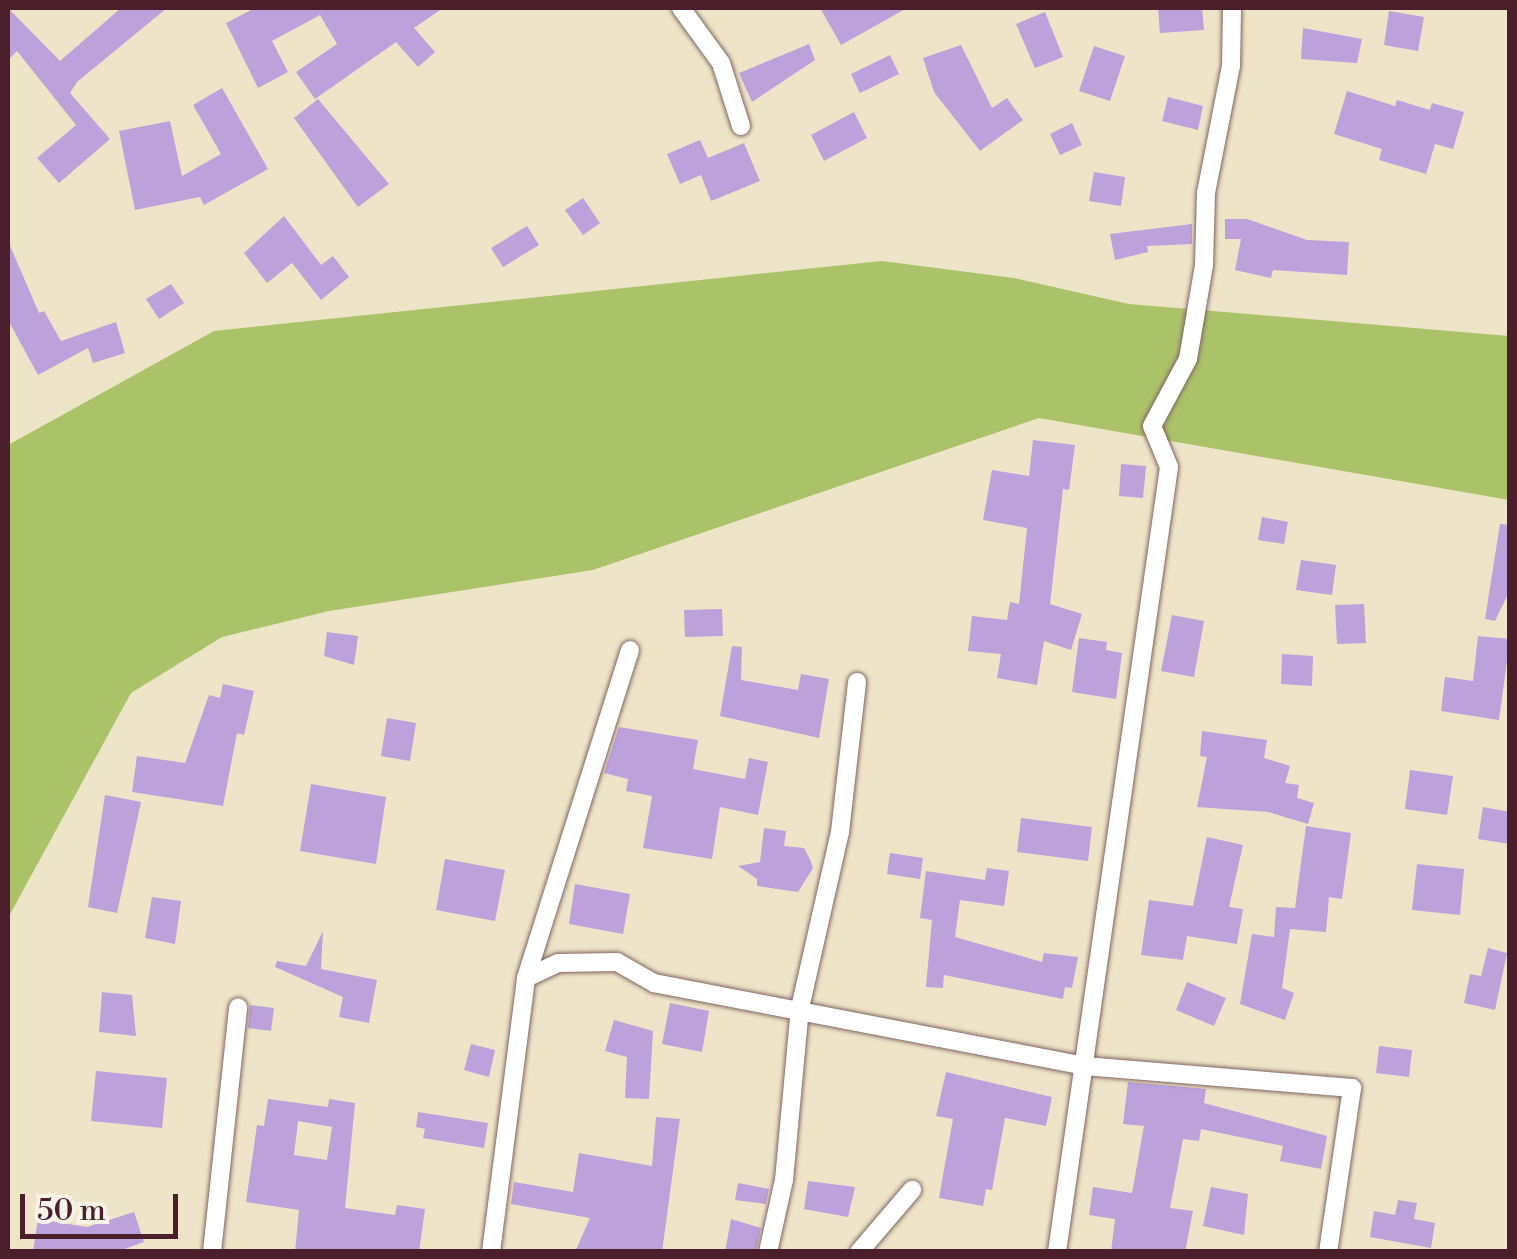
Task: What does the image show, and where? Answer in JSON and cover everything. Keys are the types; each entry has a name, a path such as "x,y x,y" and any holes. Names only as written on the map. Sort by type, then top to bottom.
{"street":[{"path":"680,8 721,63 741,126"},
{"path":"1057,1252 1169,468 1152,426 1188,359 1204,265 1206,194 1231,66 1232,8"},
{"path":"491,1252 526,978 630,650"},
{"path":"768,1252 784,1180 800,1008 840,832 857,682"},
{"path":"526,978 558,963 617,962 654,983 800,1008 1084,1066 1352,1088 1328,1252"},
{"path":"212,1252 238,1007"},
{"path":"858,1252 878,1236 912,1190"}],"green space":[{"path":"882,261 1014,278 1129,304 1509,336 1509,500 1039,418 593,570 329,611 222,637 131,693 8,918 8,445 214,331"}],"building":[{"path":"8,8 60,61 121,8 167,8 77,82 70,93 110,139 59,183 37,158 76,125 17,51 8,60"},
{"path":"255,8 443,8 414,28 435,52 418,67 396,42 315,99 296,72 337,44 320,15 272,41 288,72 258,88 226,23"},
{"path":"820,8 907,8 841,45"},
{"path":"1158,8 1202,8 1204,30 1160,33"},
{"path":"1389,11 1424,17 1418,51 1384,45"},
{"path":"1045,12 1063,57 1035,68 1016,24"},
{"path":"1303,28 1362,39 1357,63 1301,59"},
{"path":"809,44 815,60 752,102 739,73"},
{"path":"961,45 992,108 1007,98 1023,120 980,151 934,92 923,58"},
{"path":"1094,46 1125,56 1110,101 1079,91"},
{"path":"890,55 899,74 860,93 851,74"},
{"path":"222,88 268,169 204,205 200,197 135,210 119,131 170,121 182,176 221,154 193,105"},
{"path":"1347,91 1395,106 1397,100 1430,110 1432,103 1464,112 1453,149 1435,144 1426,174 1379,160 1382,149 1334,134"},
{"path":"1168,97 1203,106 1198,130 1162,121"},
{"path":"318,99 389,184 358,207 294,118"},
{"path":"854,112 867,138 824,161 811,135"},
{"path":"1072,123 1082,145 1060,155 1050,134"},
{"path":"700,140 708,158 744,143 760,181 711,201 701,175 680,184 667,154"},
{"path":"1094,172 1125,177 1121,206 1089,201"},
{"path":"583,198 600,223 583,235 565,210"},
{"path":"284,216 321,265 333,256 349,277 321,300 292,263 267,283 244,253"},
{"path":"1225,219 1247,219 1307,240 1349,242 1347,275 1273,270 1271,278 1235,270 1241,239 1225,239"},
{"path":"1192,224 1192,244 1147,246 1148,252 1115,260 1110,234"},
{"path":"527,226 539,245 503,267 491,248"},
{"path":"8,241 39,313 44,311 61,341 116,322 125,353 93,363 88,348 38,375 8,320"},
{"path":"171,284 184,303 159,319 146,299"},
{"path":"1033,440 1075,445 1069,490 1063,489 1050,604 1082,614 1071,650 1044,641 1037,685 997,678 1001,654 968,651 972,616 1007,620 1010,602 1019,604 1027,528 983,520 992,470 1029,476"},
{"path":"1121,464 1146,466 1143,498 1119,496"},
{"path":"1262,517 1288,522 1284,544 1258,540"},
{"path":"1500,524 1510,525 1510,590 1495,621 1485,619"},
{"path":"1301,560 1336,565 1332,595 1296,590"},
{"path":"1364,604 1366,643 1337,644 1335,605"},
{"path":"722,609 723,636 685,637 684,610"},
{"path":"1172,615 1204,621 1194,677 1161,671"},
{"path":"327,632 358,636 354,665 324,656"},
{"path":"1478,636 1510,639 1499,720 1441,711 1445,677 1473,681"},
{"path":"1079,638 1107,642 1106,650 1122,653 1116,699 1072,692"},
{"path":"732,646 742,647 741,680 798,690 801,674 829,679 819,738 720,716"},
{"path":"1282,654 1313,656 1312,686 1281,684"},
{"path":"223,684 254,691 244,735 237,733 223,806 132,792 137,756 185,763 209,695 220,698"},
{"path":"387,718 416,723 410,761 381,756"},
{"path":"619,727 698,740 693,769 745,779 749,758 768,762 758,815 720,807 712,859 643,848 652,796 626,791 628,779 604,773"},
{"path":"1202,731 1267,740 1264,758 1290,766 1285,783 1299,785 1297,798 1314,803 1308,824 1268,812 1197,807 1207,757 1200,756"},
{"path":"1410,770 1453,776 1447,815 1405,809"},
{"path":"311,784 386,797 376,864 300,851"},
{"path":"105,795 141,802 117,913 88,907"},
{"path":"1483,807 1510,812 1510,844 1478,839"},
{"path":"1021,818 1092,827 1088,861 1017,852"},
{"path":"1306,826 1351,833 1342,899 1329,897 1326,932 1290,929 1282,988 1294,993 1285,1020 1240,1004 1252,934 1274,937 1276,907 1295,908"},
{"path":"764,828 786,831 784,846 804,848 810,859 813,868 798,892 757,886 757,879 738,866 760,862"},
{"path":"1207,837 1243,845 1229,907 1243,909 1237,944 1187,936 1183,960 1141,955 1149,900 1193,906"},
{"path":"890,853 923,858 920,879 887,874"},
{"path":"445,859 505,870 495,921 436,910"},
{"path":"1417,864 1464,869 1460,915 1412,910"},
{"path":"987,868 1009,871 1004,906 960,900 955,937 1042,962 1044,953 1078,957 1072,988 1065,987 1063,999 944,975 943,988 926,987 932,920 920,918 926,871 985,880"},
{"path":"575,884 630,894 623,934 569,924"},
{"path":"152,897 181,901 175,944 145,938"},
{"path":"323,931 321,969 377,980 369,1023 339,1017 343,997 275,967 277,961 306,966"},
{"path":"1488,948 1507,953 1495,1010 1464,1003 1470,974 1481,976"},
{"path":"1187,982 1226,998 1214,1026 1176,1010"},
{"path":"102,992 132,995 136,1036 99,1032"},
{"path":"670,1003 709,1011 702,1052 662,1044"},
{"path":"250,1005 274,1008 271,1031 248,1028"},
{"path":"614,1020 653,1031 649,1099 625,1098 627,1057 605,1051"},
{"path":"471,1044 495,1050 489,1077 464,1070"},
{"path":"1379,1046 1412,1050 1409,1077 1376,1073"},
{"path":"96,1071 167,1078 162,1128 91,1121"},
{"path":"946,1072 1052,1097 1046,1126 1005,1118 992,1190 986,1189 983,1206 939,1198 953,1119 936,1116"},
{"path":"1128,1082 1206,1089 1204,1103 1327,1136 1321,1169 1280,1161 1283,1146 1201,1129 1199,1141 1183,1139 1170,1208 1193,1211 1185,1252 1111,1252 1115,1219 1089,1215 1093,1187 1132,1193 1144,1126 1123,1124"},
{"path":"268,1099 328,1107 329,1099 355,1103 345,1208 395,1215 397,1205 425,1209 419,1252 295,1252 299,1210 246,1202 257,1125 264,1126","holes":["298,1121 332,1127 327,1160 294,1155"]},
{"path":"418,1112 488,1123 484,1148 423,1138 425,1129 416,1127"},
{"path":"656,1117 680,1119 662,1252 575,1252 590,1218 511,1204 514,1182 573,1192 579,1153 652,1166"},
{"path":"808,1181 855,1187 848,1217 804,1209"},
{"path":"738,1183 769,1189 766,1204 735,1200"},
{"path":"1211,1187 1248,1194 1244,1235 1203,1226"},
{"path":"1398,1200 1417,1203 1414,1219 1435,1223 1431,1248 1370,1237 1374,1211 1395,1215"},
{"path":"134,1212 144,1242 116,1252 33,1252 38,1219 87,1227"},
{"path":"731,1219 761,1228 756,1252 725,1252"}]}
